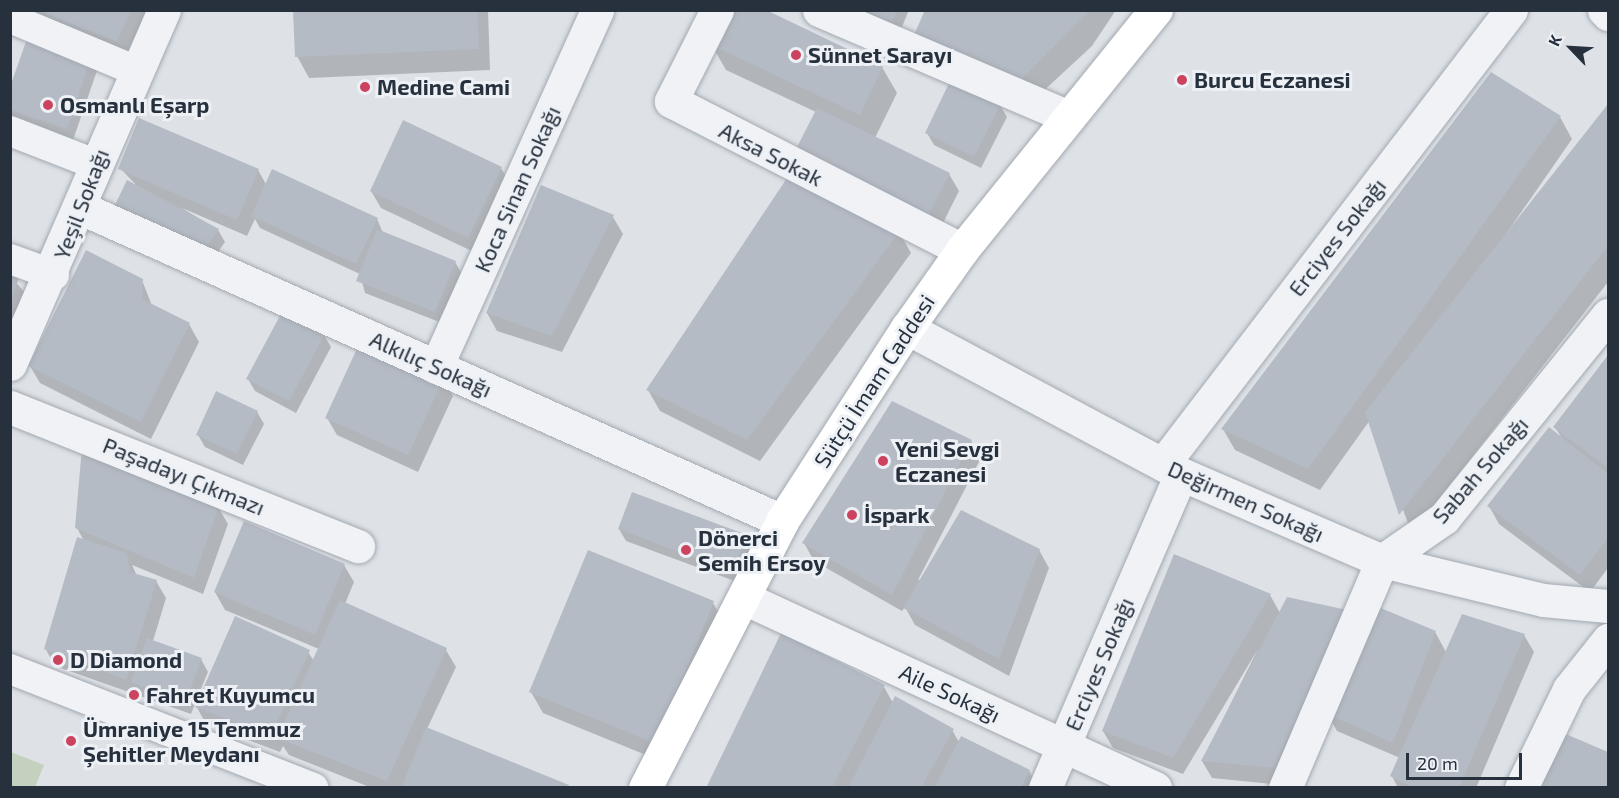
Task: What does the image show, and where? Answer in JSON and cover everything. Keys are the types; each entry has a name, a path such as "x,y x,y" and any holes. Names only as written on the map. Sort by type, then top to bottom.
{"main road":[{"name":"Sütçü İmam Caddesi","path":"645,788 782,521 907,328 962,250 1156,10"}],"street":[{"name":"Yeşil Sokağı","path":"10,364 54,275 81,208 95,164 164,10"},
{"name":"Koca Sinan Sokağı","path":"436,367 597,10"},
{"name":"Aksa Sokak","path":"717,10 671,101 962,250"},
{"path":"819,10 1069,117"},
{"name":"Erciyes Sokağı","path":"1045,788 1172,469 1511,10"},
{"path":"1604,10 1608,14"},
{"path":"10,18 136,71"},
{"path":"10,131 95,164"},
{"name":"Alkılıç Sokağı","path":"81,208 782,521"},
{"path":"10,259 54,275"},
{"name":"Sabah Sokağı","path":"1383,561 1444,518 1608,315"},
{"name":"Değirmen Sokağı","path":"907,328 1172,469 1383,561 1543,600 1608,606"},
{"name":"Paşadayı Çıkmazı","path":"10,407 358,546"},
{"path":"1285,788 1383,561"},
{"name":"Aile Sokağı","path":"744,597 1155,788"},
{"path":"1521,788 1569,689 1608,640"},
{"path":"10,669 314,788"}],"green space":[{"path":"11,752 44,765 35,787 11,787"}],"building":[{"path":"38,10 131,10 117,42"},
{"path":"293,10 477,10 479,49 295,57"},
{"name":"Sünnet Sarayı","path":"725,10 766,10 883,66 860,115 709,44"},
{"path":"863,10 897,10 892,23"},
{"path":"925,10 1090,10 1013,88 909,46"},
{"path":"29,33 92,55 67,129 10,110 10,87"},
{"path":"1491,72 1561,116 1308,469 1221,429"},
{"path":"951,79 1001,103 974,157 925,133"},
{"path":"1608,104 1608,246 1399,515 1365,412"},
{"path":"817,108 950,173 928,216 795,151"},
{"path":"139,118 259,169 237,220 118,169"},
{"path":"403,120 502,167 468,238 370,191"},
{"path":"272,169 378,218 356,264 251,216"},
{"path":"789,175 900,231 747,440 646,390"},
{"path":"127,180 219,229 203,252 110,215"},
{"path":"541,185 614,215 552,336 486,313"},
{"path":"377,229 456,261 435,312 356,281"},
{"path":"86,250 143,279 142,299 190,323 141,422 28,366"},
{"path":"10,275 19,278 11,300 10,300"},
{"path":"282,312 325,334 289,401 246,379"},
{"path":"361,340 444,378 408,455 325,418"},
{"path":"1608,355 1608,468 1553,427"},
{"path":"216,391 258,411 237,454 196,435"},
{"path":"892,401 972,440 892,595 802,543"},
{"path":"1549,427 1608,474 1608,538 1580,575 1487,506"},
{"path":"82,447 219,506 194,578 75,528"},
{"path":"632,492 747,535 733,572 618,529"},
{"path":"961,510 1040,549 999,659 903,608"},
{"path":"244,521 345,564 315,635 214,592"},
{"path":"77,537 127,553 130,572 157,580 126,680 44,649"},
{"path":"588,550 714,601 656,744 529,692"},
{"path":"1174,554 1271,594 1173,758 1102,731"},
{"path":"1287,597 1347,610 1274,768 1201,761"},
{"path":"340,600 447,648 387,781 277,738"},
{"path":"1371,604 1436,631 1393,743 1325,713"},
{"path":"1462,614 1525,634 1459,788 1414,788 1390,776"},
{"path":"235,616 310,650 271,736 195,707"},
{"path":"781,633 885,685 832,788 706,788"},
{"path":"147,638 202,658 185,703 131,682"},
{"path":"895,696 954,729 921,788 848,788"},
{"path":"426,727 569,785 568,788 402,786"},
{"path":"1561,732 1608,752 1608,788 1538,788"},
{"path":"961,736 1030,770 1021,788 934,788"}],"place":[{"name":"Sünnet Sarayı","path":"796,55"},
{"name":"Burcu Eczanesi","path":"1182,80"},
{"name":"Medine Cami","path":"365,87"},
{"name":"Osmanlı Eşarp","path":"48,105"},
{"name":"Yeni Sevgi Eczanesi","path":"883,461"},
{"name":"İspark","path":"852,515"},
{"name":"Dönerci Semih Ersoy","path":"686,550"},
{"name":"D Diamond","path":"58,660"},
{"name":"Fahret Kuyumcu","path":"134,695"},
{"name":"Ümraniye 15 Temmuz Şehitler Meydanı","path":"71,741"}]}
